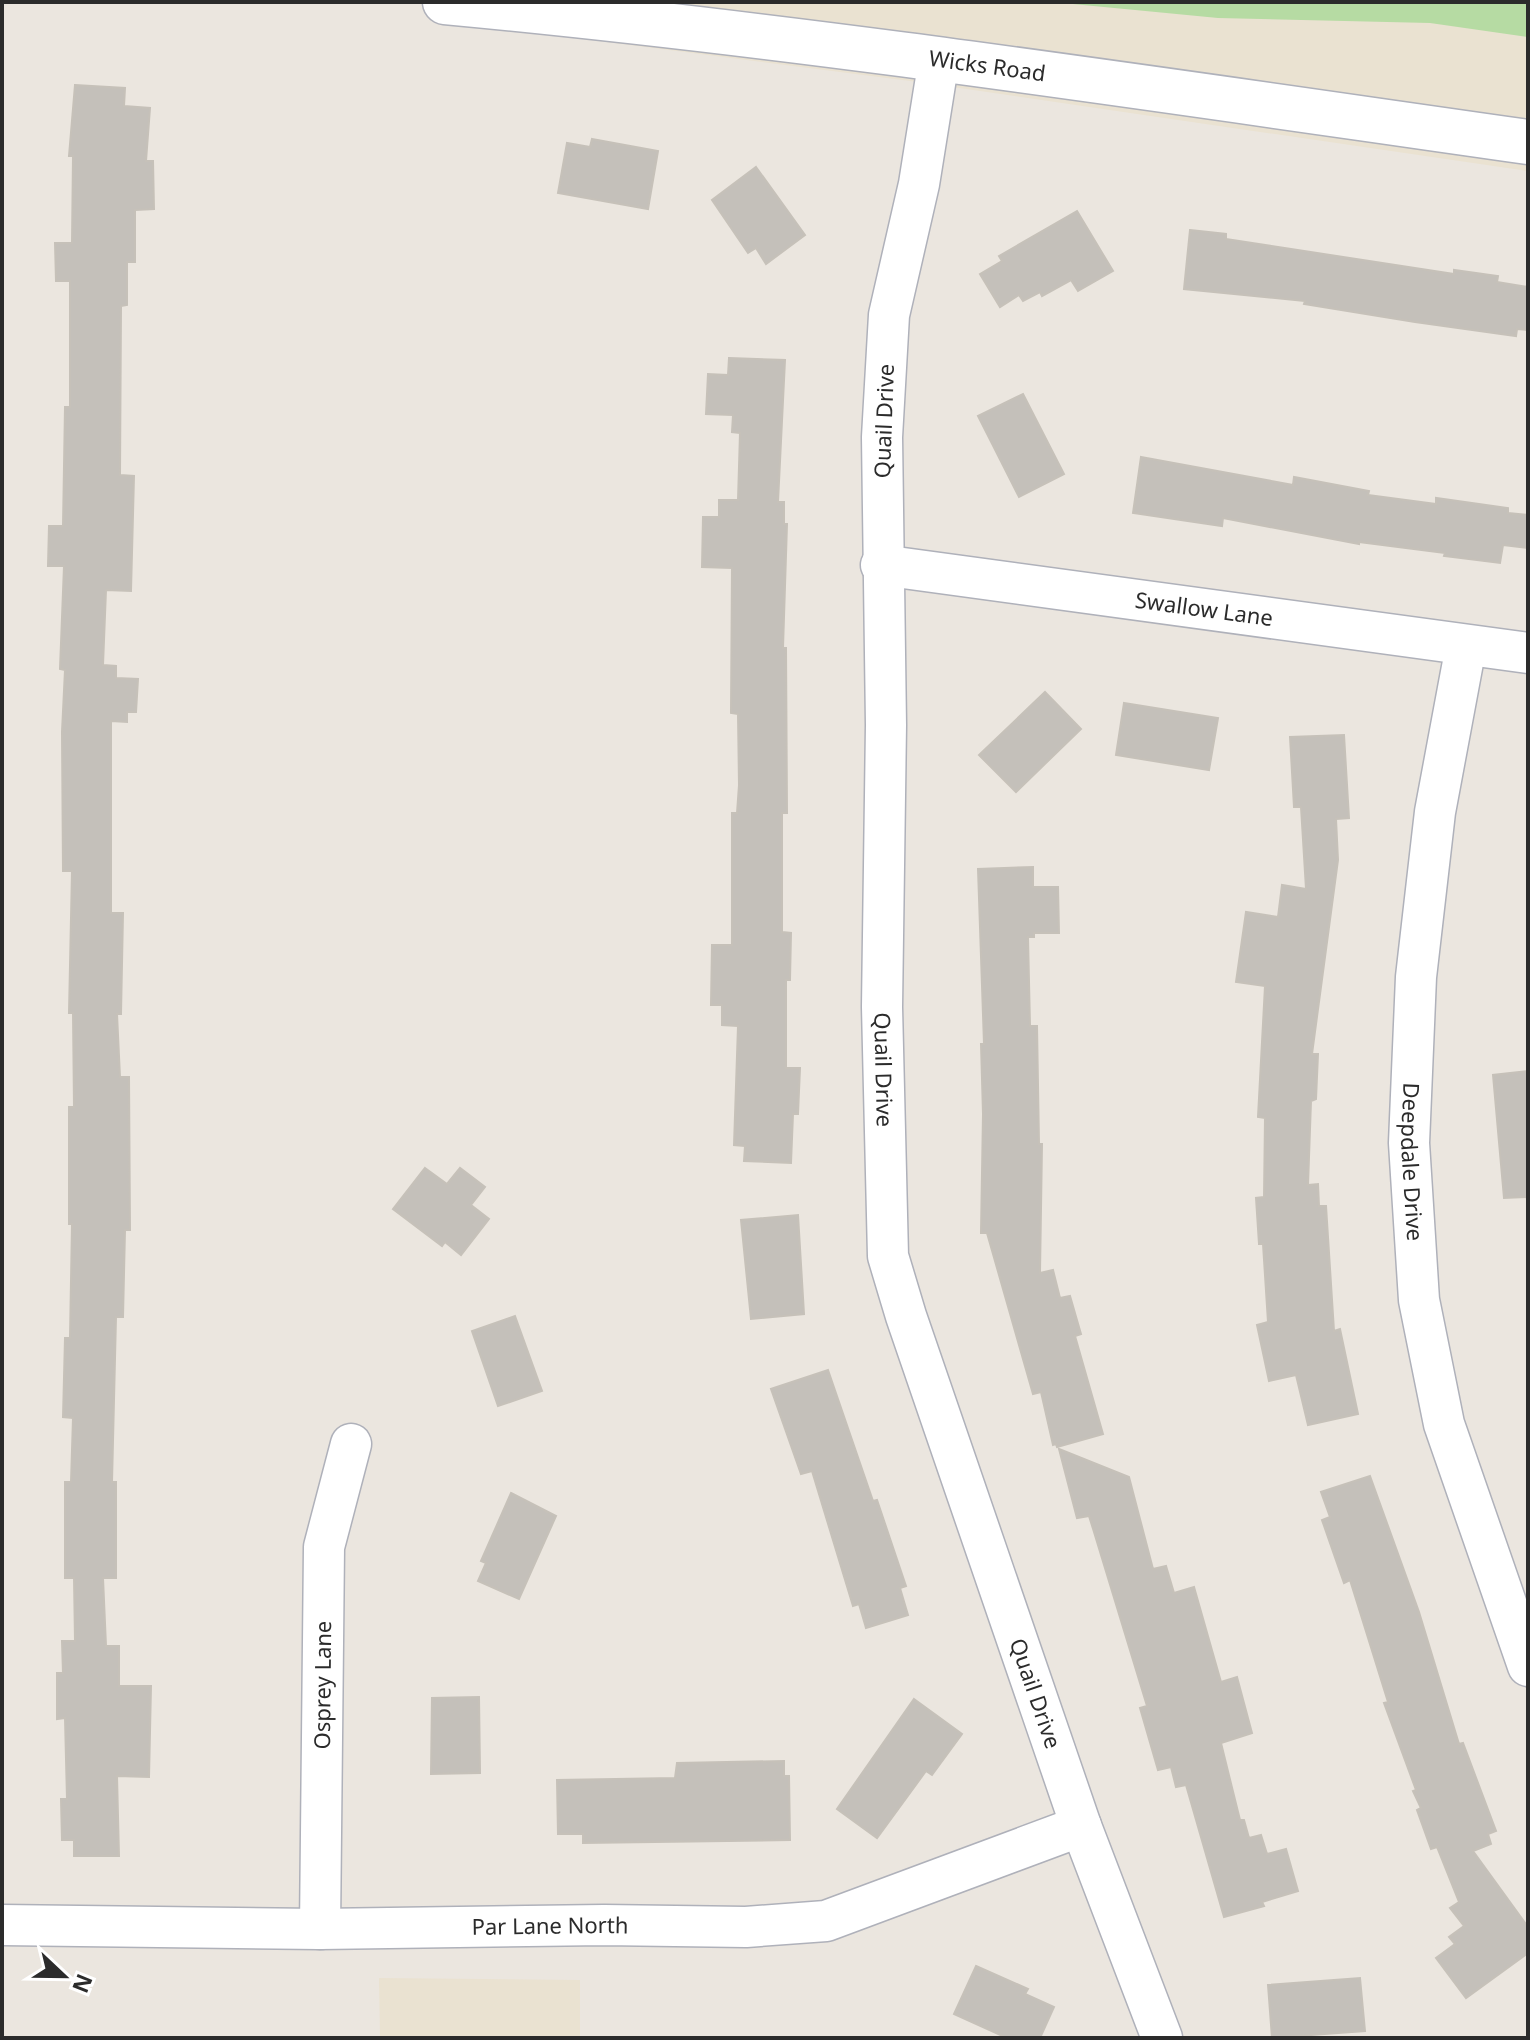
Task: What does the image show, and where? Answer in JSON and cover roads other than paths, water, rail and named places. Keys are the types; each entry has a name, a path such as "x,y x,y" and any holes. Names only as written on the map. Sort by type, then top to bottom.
{"main road":[{"name":"Wicks Road","path":"448,2 567,13 939,59 1528,142"}],"street":[{"name":"Quail Drive","path":"939,59 919,184 889,315 882,437 881,565 886,725 882,1007 888,1256 1081,1826 1162,2038"},
{"name":"Swallow Lane","path":"881,565 1528,653"},
{"name":"Deepdale Drive","path":"1466,646 1435,812 1419,947 1409,1143 1419,1300 1444,1424 1528,1666"},
{"name":"Osprey Lane","path":"320,1929 324,1547 351,1444"},
{"name":"Par Lane North","path":"2,1925 320,1929 604,1925 746,1927 826,1921 1081,1826"}]}
